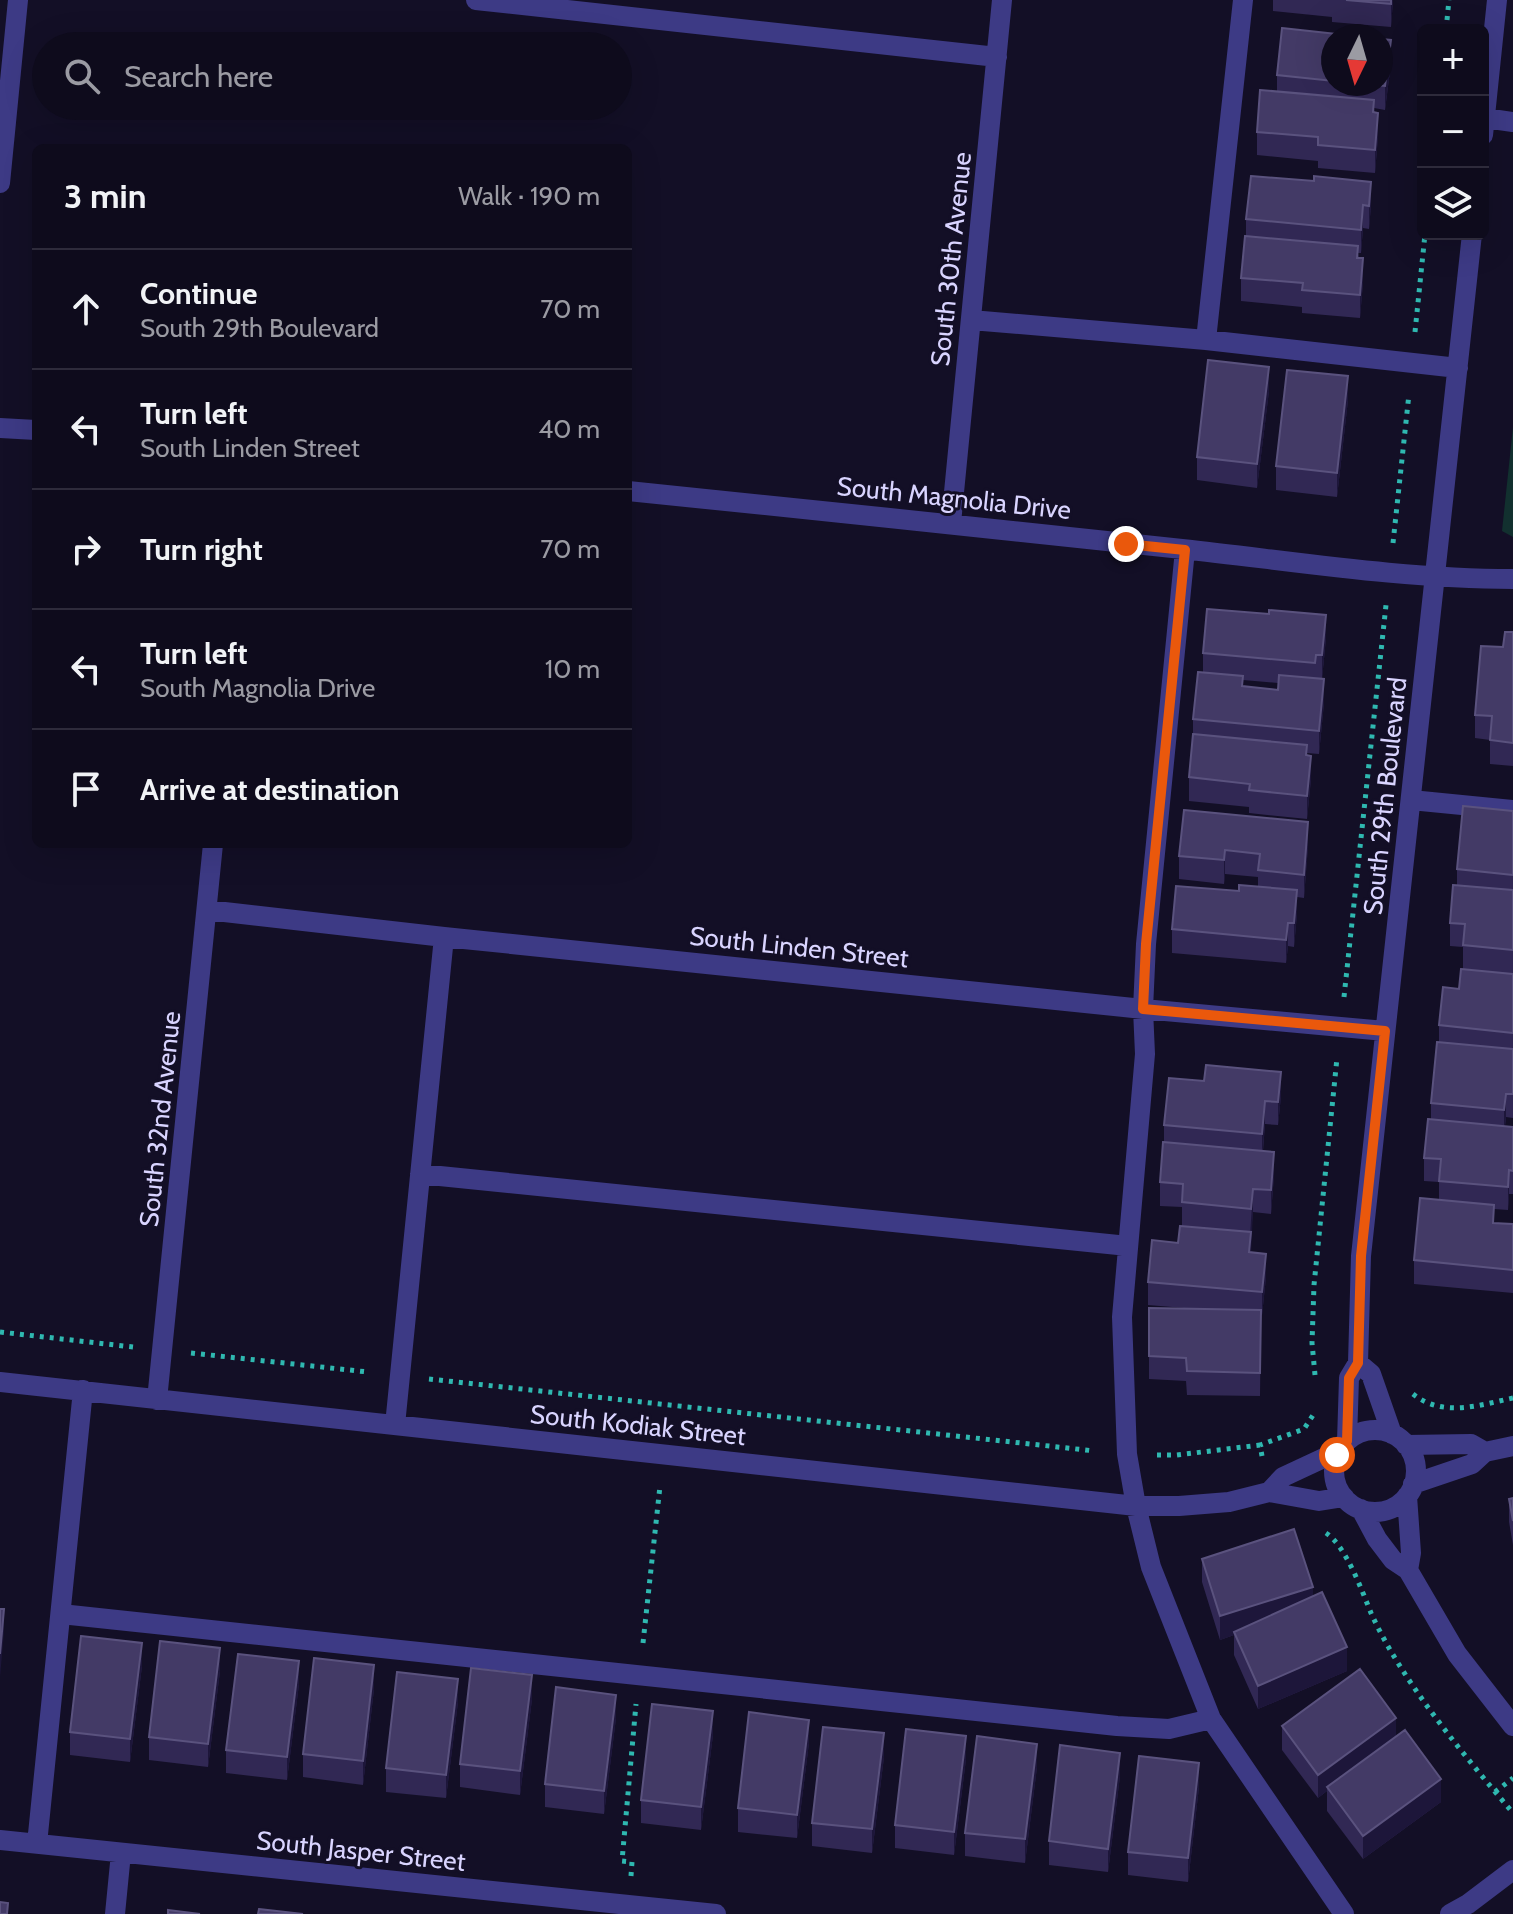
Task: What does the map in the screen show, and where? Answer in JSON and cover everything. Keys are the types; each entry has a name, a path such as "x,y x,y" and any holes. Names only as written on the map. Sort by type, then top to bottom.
{"street":[{"path":"0,183 18,0"},
{"path":"476,0 997,57"},
{"name":"South 30th Avenue","path":"951,523 1002,0"},
{"path":"1206,340 1243,0"},
{"path":"1487,96 1497,0"},
{"path":"1489,125 1513,122"},
{"name":"South 29th Boulevard","path":"1345,1443 1349,1378 1358,1363 1361,1256 1471,240"},
{"path":"971,320 1206,340 1458,368"},
{"path":"0,428 30,430"},
{"name":"South Magnolia Drive","path":"632,491 1435,576 1513,579"},
{"path":"1185,550 1146,944 1143,1009 1145,1054 1122,1317 1127,1454 1151,1567 1211,1719 1344,1914"},
{"path":"1411,800 1513,810"},
{"name":"South 32nd Avenue","path":"157,1400 213,848"},
{"name":"South Linden Street","path":"207,910 1143,1009 1385,1031"},
{"path":"395,1425 444,937"},
{"path":"420,1174 1128,1246"},
{"path":"1358,1363 1371,1374 1399,1439 1416,1467 1410,1490 1411,1553 1408,1570"},
{"name":"South Kodiak Street","path":"0,1382 1136,1506 1229,1502 1269,1492 1352,1503"},
{"path":"37,1844 83,1390"},
{"path":"1485,1452 1471,1444 1399,1439 1366,1431 1345,1443 1337,1455 1335,1481 1393,1560 1408,1570 1457,1654 1513,1726"},
{"name":"South Kodiak Street","path":"1269,1492 1283,1477 1328,1456 1345,1443"},
{"path":"1352,1503 1374,1512 1387,1510 1410,1490 1472,1464 1485,1452 1513,1446"},
{"path":"61,1614 1117,1726 1169,1729 1211,1719"},
{"name":"South Jasper Street","path":"0,1840 589,1907 629,1905 716,1914"},
{"path":"115,1914 121,1853"},
{"path":"1450,1914 1513,1870"}],"path":[{"path":"1447,24 1449,0"},
{"path":"1393,546 1398,496"},
{"path":"1343,1003 1388,595"},
{"path":"1316,1383 1312,1343 1314,1285 1338,1056"},
{"path":"0,1332 135,1347"},
{"path":"186,1353 1127,1454 1177,1455 1260,1445 1304,1429 1314,1416 1316,1407"},
{"path":"1408,1386 1425,1403 1459,1409 1513,1398"},
{"path":"1260,1445 1264,1468"},
{"path":"629,1905 632,1862 622,1861 660,1479"},
{"path":"1316,1528 1331,1536 1336,1543 1359,1584 1382,1637 1452,1738 1513,1813"},
{"path":"1495,1792 1513,1778"}],"green space":[{"path":"1513,427 1513,537 1502,531"}],"building":[{"path":"1346,0 1391,0 1391,4"},
{"path":"1282,28 1321,32 1321,80 1277,75"},
{"path":"1260,90 1374,100 1373,112 1378,113 1375,150 1318,145 1318,137 1257,132"},
{"path":"1251,176 1314,181 1314,176 1371,182 1369,206 1363,205 1361,230 1246,219"},
{"path":"1245,236 1358,246 1357,258 1363,258 1360,295 1302,290 1303,283 1241,278"},
{"path":"1208,360 1269,367 1257,464 1197,457"},
{"path":"1287,370 1348,376 1337,473 1276,466"},
{"path":"1207,609 1326,615 1322,655 1316,655 1315,663 1203,653"},
{"path":"1505,632 1513,632 1513,743 1490,740 1492,716 1475,715 1481,646 1503,647"},
{"path":"1198,672 1243,676 1242,686 1278,690 1279,675 1324,679 1319,731 1193,719"},
{"path":"1193,734 1307,745 1306,755 1311,756 1307,796 1249,790 1250,784 1189,777"},
{"path":"1463,806 1513,811 1513,875 1457,869"},
{"path":"1184,810 1308,822 1304,875 1258,870 1260,854 1225,850 1224,860 1179,856"},
{"path":"1239,885 1297,890 1294,923 1288,923 1286,940 1172,929 1176,886 1239,891"},
{"path":"1453,885 1513,890 1513,950 1463,945 1465,924 1450,923"},
{"path":"1461,969 1513,974 1513,1033 1439,1025 1443,987 1459,989"},
{"path":"1437,1042 1513,1049 1513,1094 1506,1094 1504,1110 1431,1103"},
{"path":"1206,1065 1281,1072 1278,1102 1265,1101 1262,1134 1164,1125 1169,1078 1204,1081"},
{"path":"1428,1119 1513,1127 1513,1171 1509,1170 1508,1187 1439,1181 1441,1159 1424,1158"},
{"path":"1163,1142 1274,1152 1271,1190 1253,1189 1251,1209 1182,1202 1183,1184 1160,1182"},
{"path":"1420,1198 1494,1205 1493,1223 1513,1224 1513,1270 1414,1260"},
{"path":"1180,1226 1251,1232 1249,1252 1266,1254 1262,1292 1148,1282 1152,1240 1178,1243"},
{"path":"1149,1308 1261,1310 1260,1373 1187,1371 1186,1358 1149,1356"},
{"path":"1513,1498 1513,1521 1509,1499"},
{"path":"1294,1529 1313,1587 1220,1616 1202,1559"},
{"path":"1322,1592 1347,1647 1258,1686 1234,1632"},
{"path":"0,1609 4,1609 0,1654"},
{"path":"81,1636 142,1643 130,1739 70,1732"},
{"path":"160,1641 220,1648 208,1744 149,1737"},
{"path":"238,1654 299,1661 287,1757 226,1750"},
{"path":"314,1658 374,1665 363,1761 303,1754"},
{"path":"471,1668 532,1675 520,1771 460,1764"},
{"path":"1360,1669 1396,1718 1318,1775 1282,1726"},
{"path":"397,1672 458,1679 446,1775 386,1768"},
{"path":"556,1687 616,1695 604,1791 545,1784"},
{"path":"652,1704 713,1711 701,1807 641,1800"},
{"path":"749,1712 809,1720 797,1815 738,1808"},
{"path":"823,1727 884,1733 872,1829 812,1823"},
{"path":"906,1729 966,1736 954,1832 895,1825"},
{"path":"1405,1730 1441,1779 1363,1836 1327,1787"},
{"path":"977,1736 1037,1744 1025,1839 965,1833"},
{"path":"1060,1745 1120,1753 1108,1849 1049,1841"},
{"path":"1139,1756 1199,1763 1188,1858 1128,1852"},
{"path":"0,1902 8,1903 7,1914 0,1914"},
{"path":"259,1909 303,1914 258,1914"},
{"path":"168,1910 200,1914 168,1914"}],"route":[{"path":"1126,544 1185,550 1146,944 1143,1009 1385,1031 1361,1256 1358,1363 1349,1378 1347,1441 1337,1455"}]}
